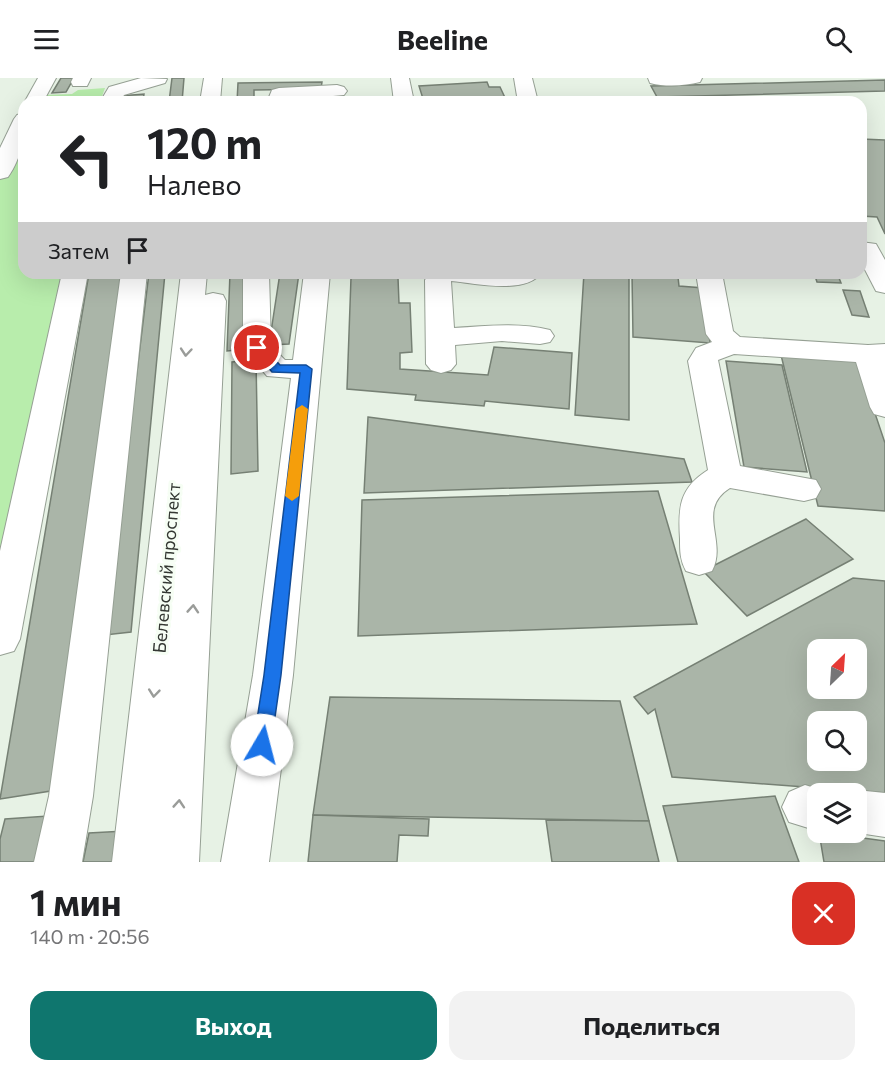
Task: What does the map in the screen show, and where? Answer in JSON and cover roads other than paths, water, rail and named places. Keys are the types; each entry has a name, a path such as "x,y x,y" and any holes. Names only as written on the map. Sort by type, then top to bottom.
{"street":[{"path":"36,96 46,78"},
{"path":"211,96 213,78 218,78"},
{"path":"226,96 228,78"},
{"path":"400,78 403,96"},
{"path":"523,78 527,96"},
{"path":"657,79 693,78"},
{"path":"113,96 116,91 158,79 158,96"},
{"path":"278,96 279,94 337,90"},
{"path":"0,172 18,132"},
{"path":"0,639 74,279"},
{"path":"58,862 71,796 133,279"},
{"name":"Белевский проспект","path":"136,862 193,279"},
{"name":"Белевский проспект","path":"175,862 215,279"},
{"path":"256,279 257,348 277,369 306,369"},
{"path":"245,862 273,675 316,279"},
{"path":"439,279 440,350 502,333 540,336"},
{"path":"710,279 720,334 732,345"},
{"path":"725,475 703,361 706,354 732,345 876,354 885,407"},
{"path":"699,561 695,509 706,488 725,475 804,489"},
{"path":"867,813 885,814"}]}
